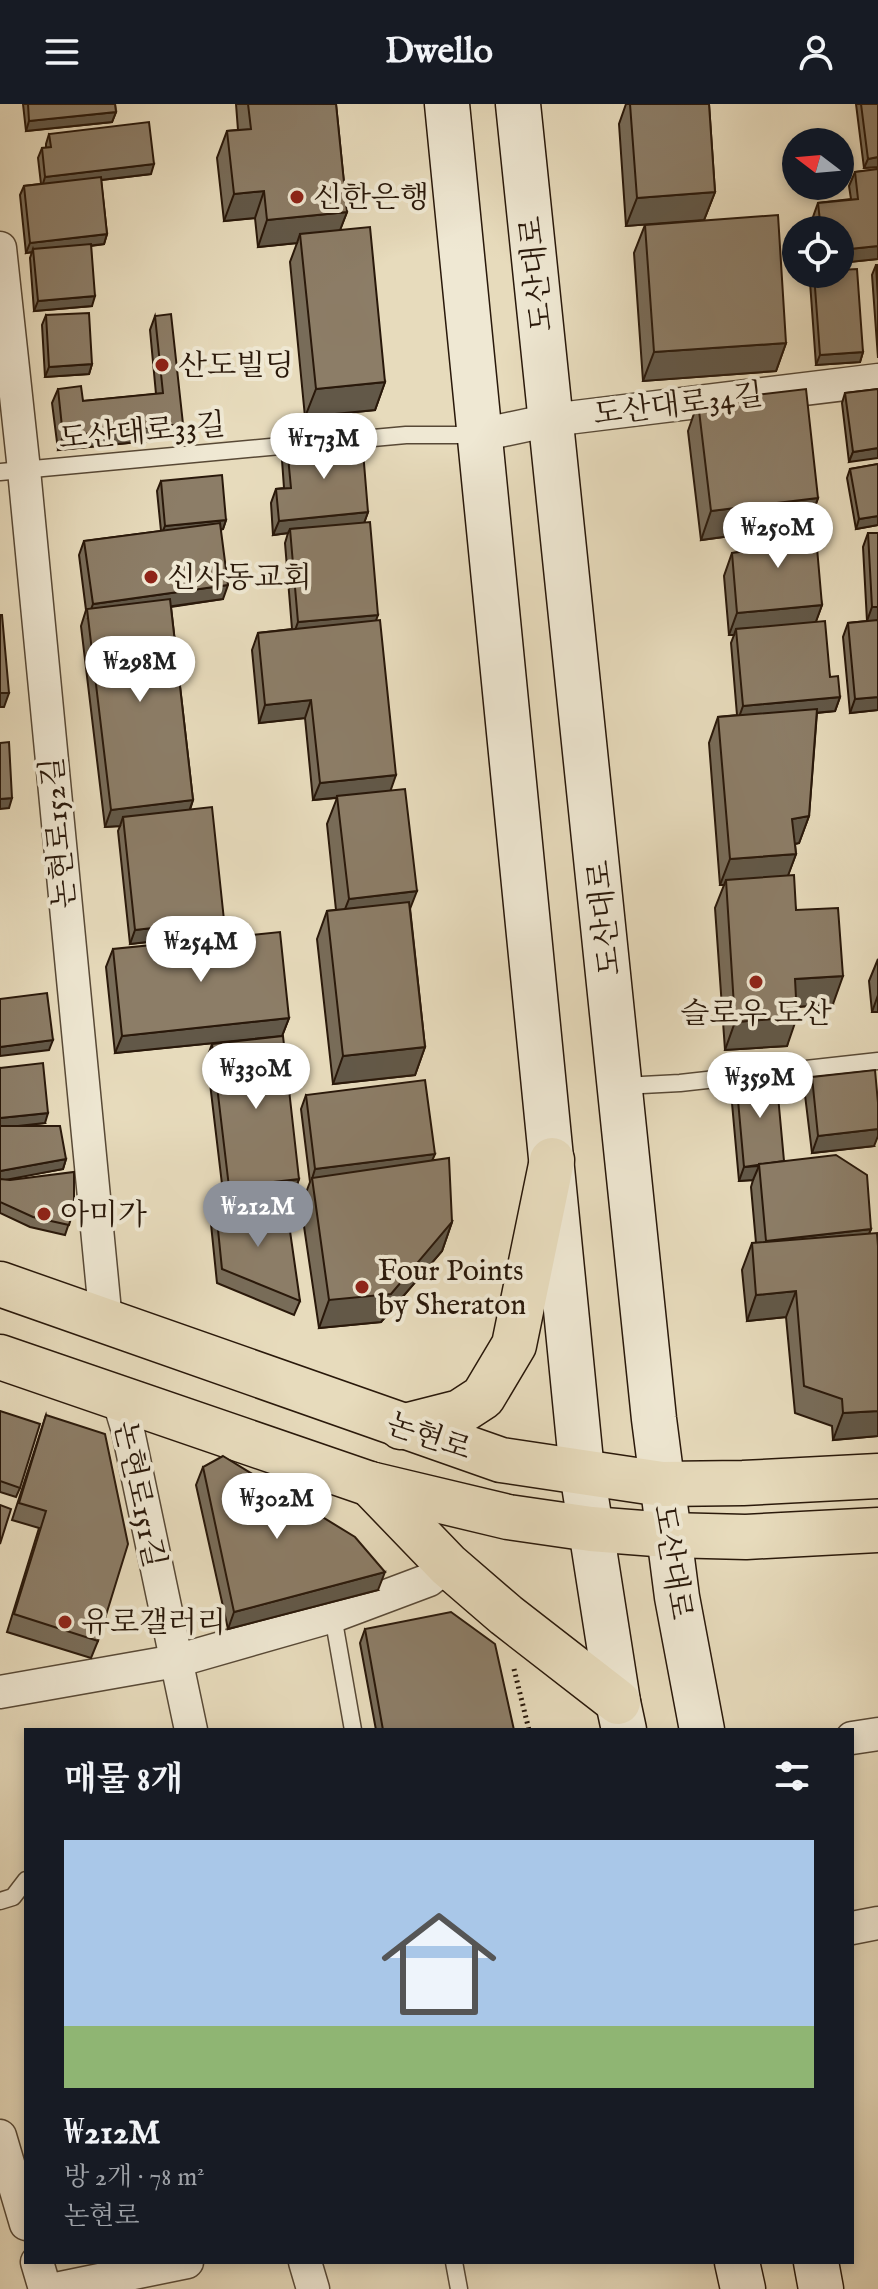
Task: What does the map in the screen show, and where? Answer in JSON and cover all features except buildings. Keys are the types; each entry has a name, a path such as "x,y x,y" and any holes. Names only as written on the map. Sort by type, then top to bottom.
{"main road":[{"path":"447,104 582,1472 621,1716"},
{"name":"도산대로","path":"518,104 662,1484 677,1597 702,1728"},
{"path":"401,1427 460,1412 483,1397 514,1345 552,1160"},
{"name":"논현로","path":"0,1284 501,1460 662,1484 878,1476"},
{"name":"논현로","path":"0,1357 370,1484 508,1517 591,1529 668,1535 746,1537 878,1530"},
{"path":"370,1484 448,1565 621,1716"},
{"path":"737,2264 743,2289"},
{"path":"816,2264 821,2289"}],"street":[{"name":"논현로152길","path":"0,248 12,471 106,1322"},
{"name":"도산대로34길","path":"480,435 551,420 878,380"},
{"name":"논현로151길","path":"118,1398 128,1431 191,1728"},
{"path":"0,1692 176,1661 333,1616 429,1580 448,1565"},
{"path":"854,1738 878,1734"},
{"path":"854,1928 878,1923"},
{"path":"0,2136 24,2217"},
{"path":"38,2264 45,2289"},
{"path":"56,2289 177,2264"},
{"path":"306,2264 313,2289"}],"lane":[{"name":"도산대로33길","path":"12,471 406,435 480,435"},
{"path":"621,1086 680,1083 878,1061"},
{"path":"333,1616 353,1728"},
{"path":"0,1901 13,1897 24,1883"},
{"path":"454,2264 459,2289"}],"place":[{"name":"신한은행","path":"297,197"},
{"name":"산도빌딩","path":"162,365"},
{"name":"신사동교회","path":"151,577"},
{"name":"슬로우 도산","path":"756,982"},
{"name":"아미가","path":"44,1214"},
{"name":"Four Points by Sheraton","path":"362,1287"},
{"name":"유로갤러리","path":"65,1622"}]}
